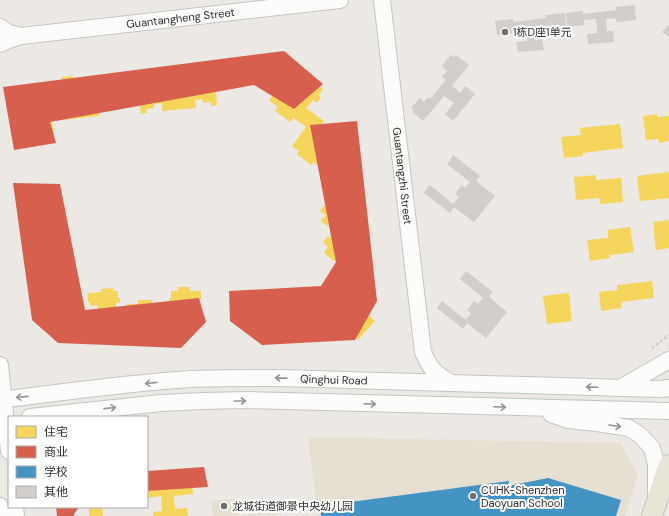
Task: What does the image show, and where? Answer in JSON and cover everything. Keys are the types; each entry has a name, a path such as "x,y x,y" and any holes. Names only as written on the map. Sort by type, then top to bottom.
{"main road":[{"path":"654,513 669,465"}],"street":[{"name":"Guantangheng Street","path":"0,44 21,36 340,0"},
{"name":"Guantangzhi Street","path":"382,0 422,352 428,365 437,375 451,383"},
{"name":"Guantangheng Street","path":"0,27 9,33 21,36"},
{"name":"Guantangzhi Street","path":"398,382 412,374 418,365 422,352"},
{"path":"620,388 669,360"},
{"path":"0,365 2,400 8,443"},
{"name":"Qinghui Road","path":"2,400 192,379 237,378 660,389 669,388"},
{"name":"Qinghui Road","path":"39,416 161,403 248,400 669,411"},
{"path":"537,408 568,420 629,428 640,435 652,448 656,464 657,486 654,513"},
{"path":"0,506 1,516"}],"path":[{"path":"652,348 669,335"}],"shaded area":[{"name":"CUHK-Shenzhen Daoyuan School","path":"308,437 620,443 638,475 625,516 318,516"},
{"name":"龙城街道御景中央幼儿园","path":"235,498 237,516 213,516 211,501"},
{"path":"276,511 277,516 237,516"}],"building: 住宅":[{"path":"212,64 213,67 224,66 225,76 222,76 223,82 211,83 213,92 216,92 217,105 211,106 211,102 203,103 202,99 195,100 196,108 162,111 162,103 154,104 154,108 146,109 147,113 141,114 139,100 143,100 142,91 130,92 130,86 127,86 126,77 137,75 137,72 143,72 144,80 160,78 161,93 193,89 191,75 207,73 206,65"},
{"path":"286,68 300,78 296,83 305,89 311,80 323,89 319,95 321,97 317,103 313,100 306,108 324,121 320,126 329,132 336,123 342,128 337,134 346,140 341,146 337,143 334,147 337,150 323,169 313,162 311,165 297,154 299,151 292,146 306,127 293,118 290,122 275,111 278,107 269,100 283,82 278,79"},
{"path":"73,76 74,87 85,86 84,77 105,77 106,86 102,86 103,91 97,91 97,95 94,95 95,105 98,105 99,116 52,121 54,137 41,139 41,143 28,144 27,136 23,136 22,129 26,128 25,124 28,124 28,121 22,122 21,118 17,119 16,110 20,110 19,106 23,105 22,102 28,101 30,112 42,110 41,105 49,103 50,105 57,104 57,109 65,108 64,102 75,100 74,95 71,96 70,91 61,93 60,85 63,84 62,77"},
{"path":"657,114 657,117 669,116 669,141 659,143 658,139 646,140 643,116"},
{"path":"620,124 623,148 583,153 583,156 564,158 561,137 581,135 580,128"},
{"path":"669,172 669,198 640,201 637,176"},
{"path":"596,175 596,180 621,178 623,202 600,204 599,198 576,200 574,177"},
{"path":"20,188 27,188 28,196 59,193 68,276 48,278 46,287 40,288 40,290 32,291 31,284 28,284 27,275 39,273 38,260 53,258 49,226 45,226 46,229 39,230 39,226 29,227 28,218 25,218 23,204 19,205 19,199 21,199"},
{"path":"337,195 343,201 345,200 348,203 346,205 353,211 358,205 363,209 360,212 366,218 359,227 352,221 349,225 350,233 354,237 359,230 368,238 363,244 366,247 362,252 356,247 350,253 353,256 343,265 337,260 335,262 324,253 328,247 323,242 328,236 330,238 333,234 332,227 329,225 327,226 321,221 326,215 320,211 329,200 332,201"},
{"path":"669,220 669,248 656,250 653,222"},
{"path":"630,227 634,252 610,255 610,258 590,261 587,240 608,238 608,230"},
{"path":"363,281 374,292 359,309 364,314 367,311 375,321 358,340 347,329 342,330 342,338 329,339 329,325 337,325 336,317 318,317 318,313 303,314 303,318 285,318 286,326 294,326 294,340 281,340 281,332 275,332 265,343 247,325 254,318 252,317 254,315 257,318 262,312 262,308 256,308 256,304 254,305 254,295 267,295 266,291 278,291 278,294 283,294 284,300 286,300 286,306 281,306 281,311 293,310 293,307 304,306 304,303 317,302 317,306 328,306 328,309 337,309 333,305 344,293 348,297"},
{"path":"652,281 654,298 621,302 622,308 601,311 599,292 617,290 617,285"},
{"path":"178,287 190,287 190,291 201,291 201,299 198,299 198,303 193,303 193,307 206,319 191,336 181,328 184,324 180,324 180,328 175,328 175,336 164,336 164,327 161,327 160,322 166,322 166,316 152,316 152,311 138,311 138,315 120,315 120,324 128,324 128,337 115,338 115,329 110,329 99,340 81,323 89,312 91,315 97,309 97,305 90,306 90,302 88,302 88,293 101,292 101,289 113,288 113,291 118,291 118,298 120,298 120,303 116,303 116,308 127,308 127,304 138,304 138,300 152,300 152,303 163,302 163,307 169,307 171,291 178,291"},
{"path":"569,293 572,321 547,324 543,296"},
{"path":"181,480 181,485 192,484 193,494 174,496 175,509 187,508 188,516 153,516 153,512 162,511 161,496 148,498 148,483"},
{"path":"89,508 102,508 103,516 89,516"}],"building: 商业":[{"path":"284,51 323,84 294,109 254,85 50,122 56,143 14,150 3,87"},
{"path":"357,121 377,301 355,340 262,345 230,321 229,291 321,286 336,262 310,125"},
{"path":"13,183 60,184 85,310 199,298 206,322 181,348 58,343 32,320"},
{"path":"204,467 208,487 148,491 148,471"},
{"path":"56,508 78,508 74,516 57,516"}],"building: 学校":[{"path":"548,478 621,500 616,516 321,516 320,506 509,481 508,486"}],"building: 其他":[{"path":"635,5 636,20 616,22 616,18 606,19 607,31 613,31 614,42 588,44 587,34 597,33 596,19 584,20 584,25 567,27 566,13 583,11 583,14 616,10 616,7"},
{"name":"1栋D座1单元","path":"565,13 566,28 546,30 546,27 536,28 537,40 542,39 544,50 518,52 516,42 527,41 525,27 514,28 514,33 497,35 495,21 513,19 513,22 546,18 545,15"},
{"path":"669,25 669,37 662,32"},
{"path":"451,55 454,57 456,55 469,65 452,86 460,93 465,86 475,94 453,121 445,114 454,103 444,96 423,121 412,112 414,110 411,108 420,98 424,102 428,97 430,99 446,80 442,77 447,71 442,66"},
{"path":"453,155 480,176 476,181 495,196 474,222 454,207 450,213 424,193 430,185 453,204 459,197 455,194 462,185 465,188 470,182 447,164"},
{"path":"466,271 493,292 489,297 507,312 486,338 467,323 463,329 437,308 442,301 466,320 471,313 467,310 474,301 478,304 483,298 460,279"}],"place":[{"name":"1栋D座1单元","path":"505,32"},
{"name":"CUHK-Shenzhen Daoyuan School","path":"473,496"},
{"name":"龙城街道御景中央幼儿园","path":"224,506"}]}
